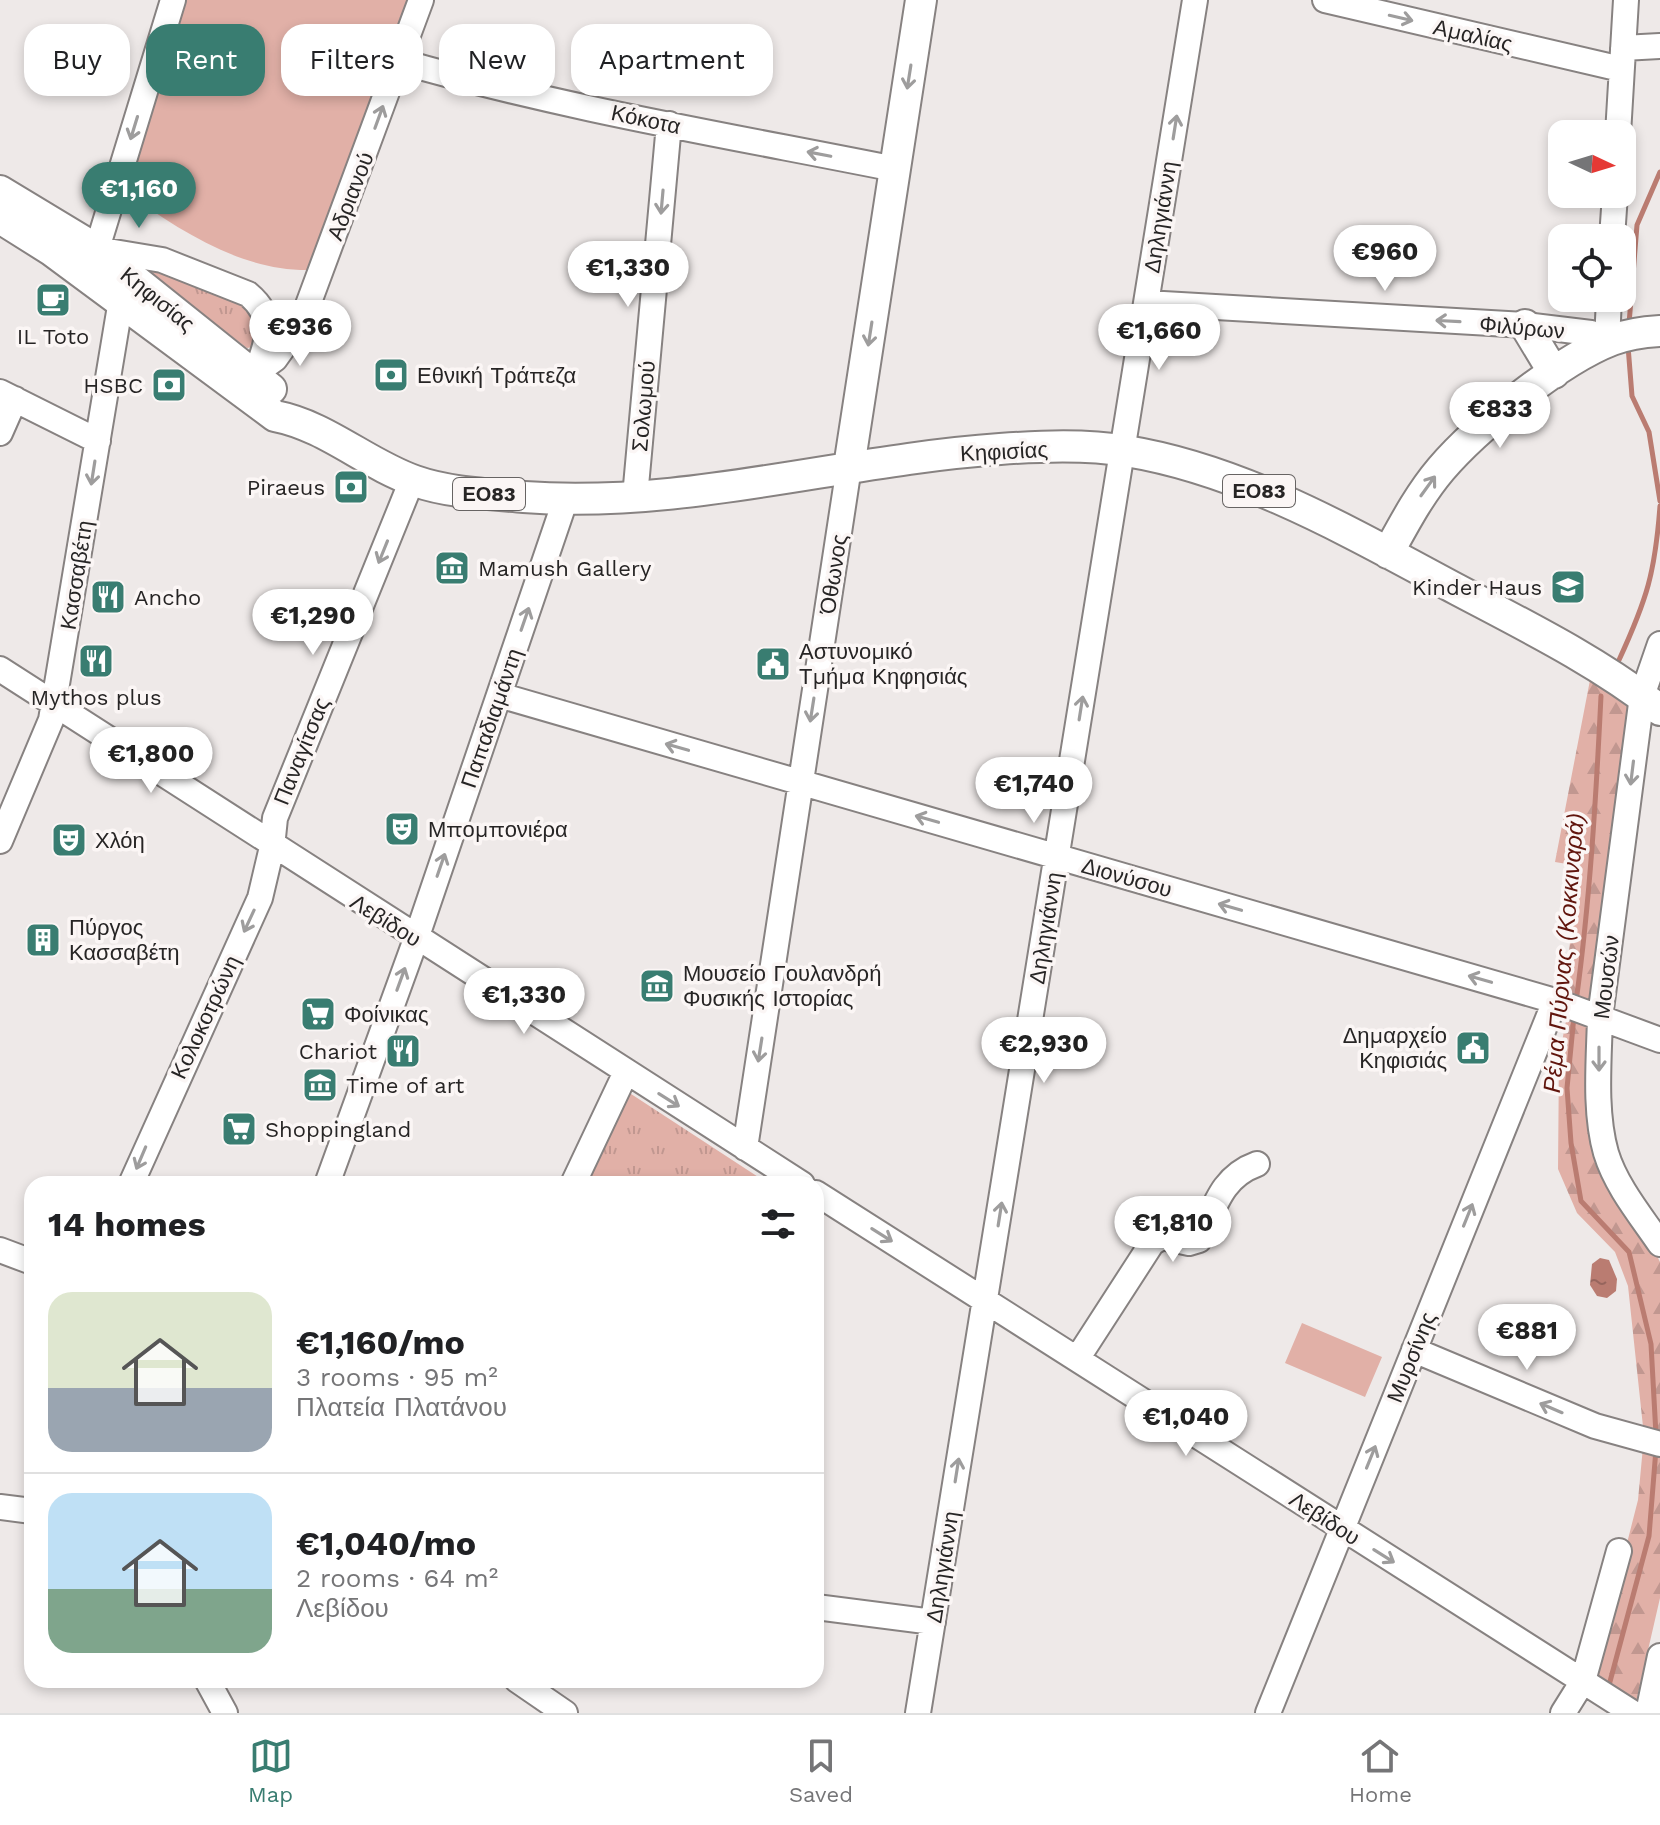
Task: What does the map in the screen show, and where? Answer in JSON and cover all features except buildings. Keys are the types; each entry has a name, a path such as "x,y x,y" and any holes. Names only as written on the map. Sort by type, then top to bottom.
{"main road":[{"name":"Όθωνος","path":"849,467 921,0"},
{"name":"Κηφισίας","path":"0,191 244,382"},
{"name":"Κηφισίας","path":"0,218 92,263 121,300 244,382 285,399 304,422 412,480 463,491 566,498 635,497 1005,448 1122,450 1245,485 1388,553 1633,690"},
{"path":"1525,325 1554,373"},
{"path":"1388,553 1424,490 1468,441 1554,373 1607,342 1649,332"}],"street":[{"path":"173,0 92,263 173,263 248,294 267,316 269,328 244,382"},
{"name":"Αδριανού","path":"412,24 421,0"},
{"name":"Δηληγιάννη","path":"918,1713 1195,0"},
{"name":"Αμαλίας","path":"1325,0 1622,58 1660,46"},
{"path":"1619,120 1626,0"},
{"name":"Κόκοτα","path":"423,68 669,124 895,169"},
{"name":"Αδριανού","path":"244,382 275,359 302,321 386,96"},
{"name":"Σολωμού","path":"635,497 669,124"},
{"name":"Κασσαβέτη","path":"0,841 51,720 121,300"},
{"name":"Φιλύρων","path":"1146,303 1525,325 1591,333 1607,342"},
{"path":"1607,342 1608,312"},
{"path":"0,433 7,396 98,441"},
{"name":"Όθωνος","path":"745,1148 849,467"},
{"name":"Παναγίτσας","path":"272,847 275,818 287,785 412,480"},
{"name":"Παπαδιαμάντη","path":"330,1176 416,939 566,498"},
{"name":"Μουσών","path":"1660,644 1633,690 1598,1016 1601,1128 1606,1154 1615,1175 1660,1244"},
{"name":"Λεβίδου","path":"0,669 272,847 789,1176"},
{"path":"0,687 54,704"},
{"name":"Διονύσου","path":"499,695 1561,1003 1660,1040"},
{"name":"Κολοκοτρώνη","path":"135,1176 260,898 272,847"},
{"name":"Μυρσίνης","path":"1268,1713 1414,1350 1561,1003"},
{"path":"577,1176 626,1072"},
{"path":"1077,1359 1152,1243 1162,1237 1189,1243 1199,1240 1228,1180 1239,1171 1257,1164"},
{"name":"Λεβίδου","path":"824,1198 1633,1713"},
{"path":"0,1250 24,1259"},
{"path":"1414,1350 1623,1436 1660,1444"},
{"path":"0,1507 24,1510"},
{"path":"1563,1713 1583,1681 1619,1551"},
{"path":"824,1608 933,1622"},
{"path":"1648,1713 1660,1656"},
{"path":"211,1688 225,1713"},
{"path":"529,1688 565,1713"}],"green space":[{"path":"184,0 408,0 399,24 281,24 281,96 372,96 307,270 257,263 233,255 187,233 124,191 154,96 265,96 265,24 176,24"},
{"path":"137,265 229,292 261,322 253,347 247,348"},
{"path":"1590,680 1632,710 1590,1121 1660,1262 1660,1598 1634,1711 1584,1680 1613,1598 1638,1500 1644,1436 1628,1286 1615,1252 1577,1213 1558,1169 1559,1057 1566,1021 1565,985 1579,866 1555,862"},
{"path":"628,1092 757,1176 589,1176"},
{"path":"1302,1323 1382,1357 1365,1397 1285,1363"}],"water":[{"path":"1600,1258 1609,1260 1617,1279 1616,1291 1607,1298 1597,1296 1590,1285 1592,1264"}],"waterway":[{"name":"Ρέμα Πύρνας (Κοκκιναρά)","path":"1629,324 1637,225 1660,172"},
{"name":"Ρέμα Πύρνας (Κοκκιναρά)","path":"1628,346 1632,396 1649,432 1660,501"},
{"name":"Ρέμα Πύρνας (Κοκκιναρά)","path":"1619,660 1648,585 1660,506"},
{"name":"Ρέμα Πύρνας (Κοκκιναρά)","path":"1576,1002 1592,849 1601,696"},
{"name":"Ρέμα Πύρνας (Κοκκιναρά)","path":"1574,1016 1567,1088 1571,1143 1581,1201 1629,1252 1651,1344 1656,1435"},
{"name":"Ρέμα Πύρνας (Κοκκιναρά)","path":"1608,1689 1649,1536 1656,1449"}],"place":[{"name":"IL Toto","path":"53,300"},
{"name":"Εθνική Τράπεζα","path":"391,375"},
{"name":"HSBC","path":"169,385"},
{"name":"Piraeus","path":"351,487"},
{"name":"Mamush Gallery","path":"452,568"},
{"name":"Kinder Haus","path":"1568,587"},
{"name":"Ancho","path":"108,597"},
{"name":"Mythos plus","path":"96,661"},
{"name":"Αστυνομικό Τμήμα Κηφησιάς","path":"773,664"},
{"name":"Μπομπονιέρα","path":"402,829"},
{"name":"Χλόη","path":"69,840"},
{"name":"Πύργος Κασσαβέτη","path":"43,940"},
{"name":"Μουσείο Γουλανδρή Φυσικής Ιστορίας","path":"657,986"},
{"name":"Φοίνικας","path":"318,1014"},
{"name":"Δημαρχείο Κηφισιάς","path":"1473,1048"},
{"name":"Chariot","path":"403,1051"},
{"name":"Time of art","path":"320,1085"},
{"name":"Shoppingland","path":"239,1129"}]}
